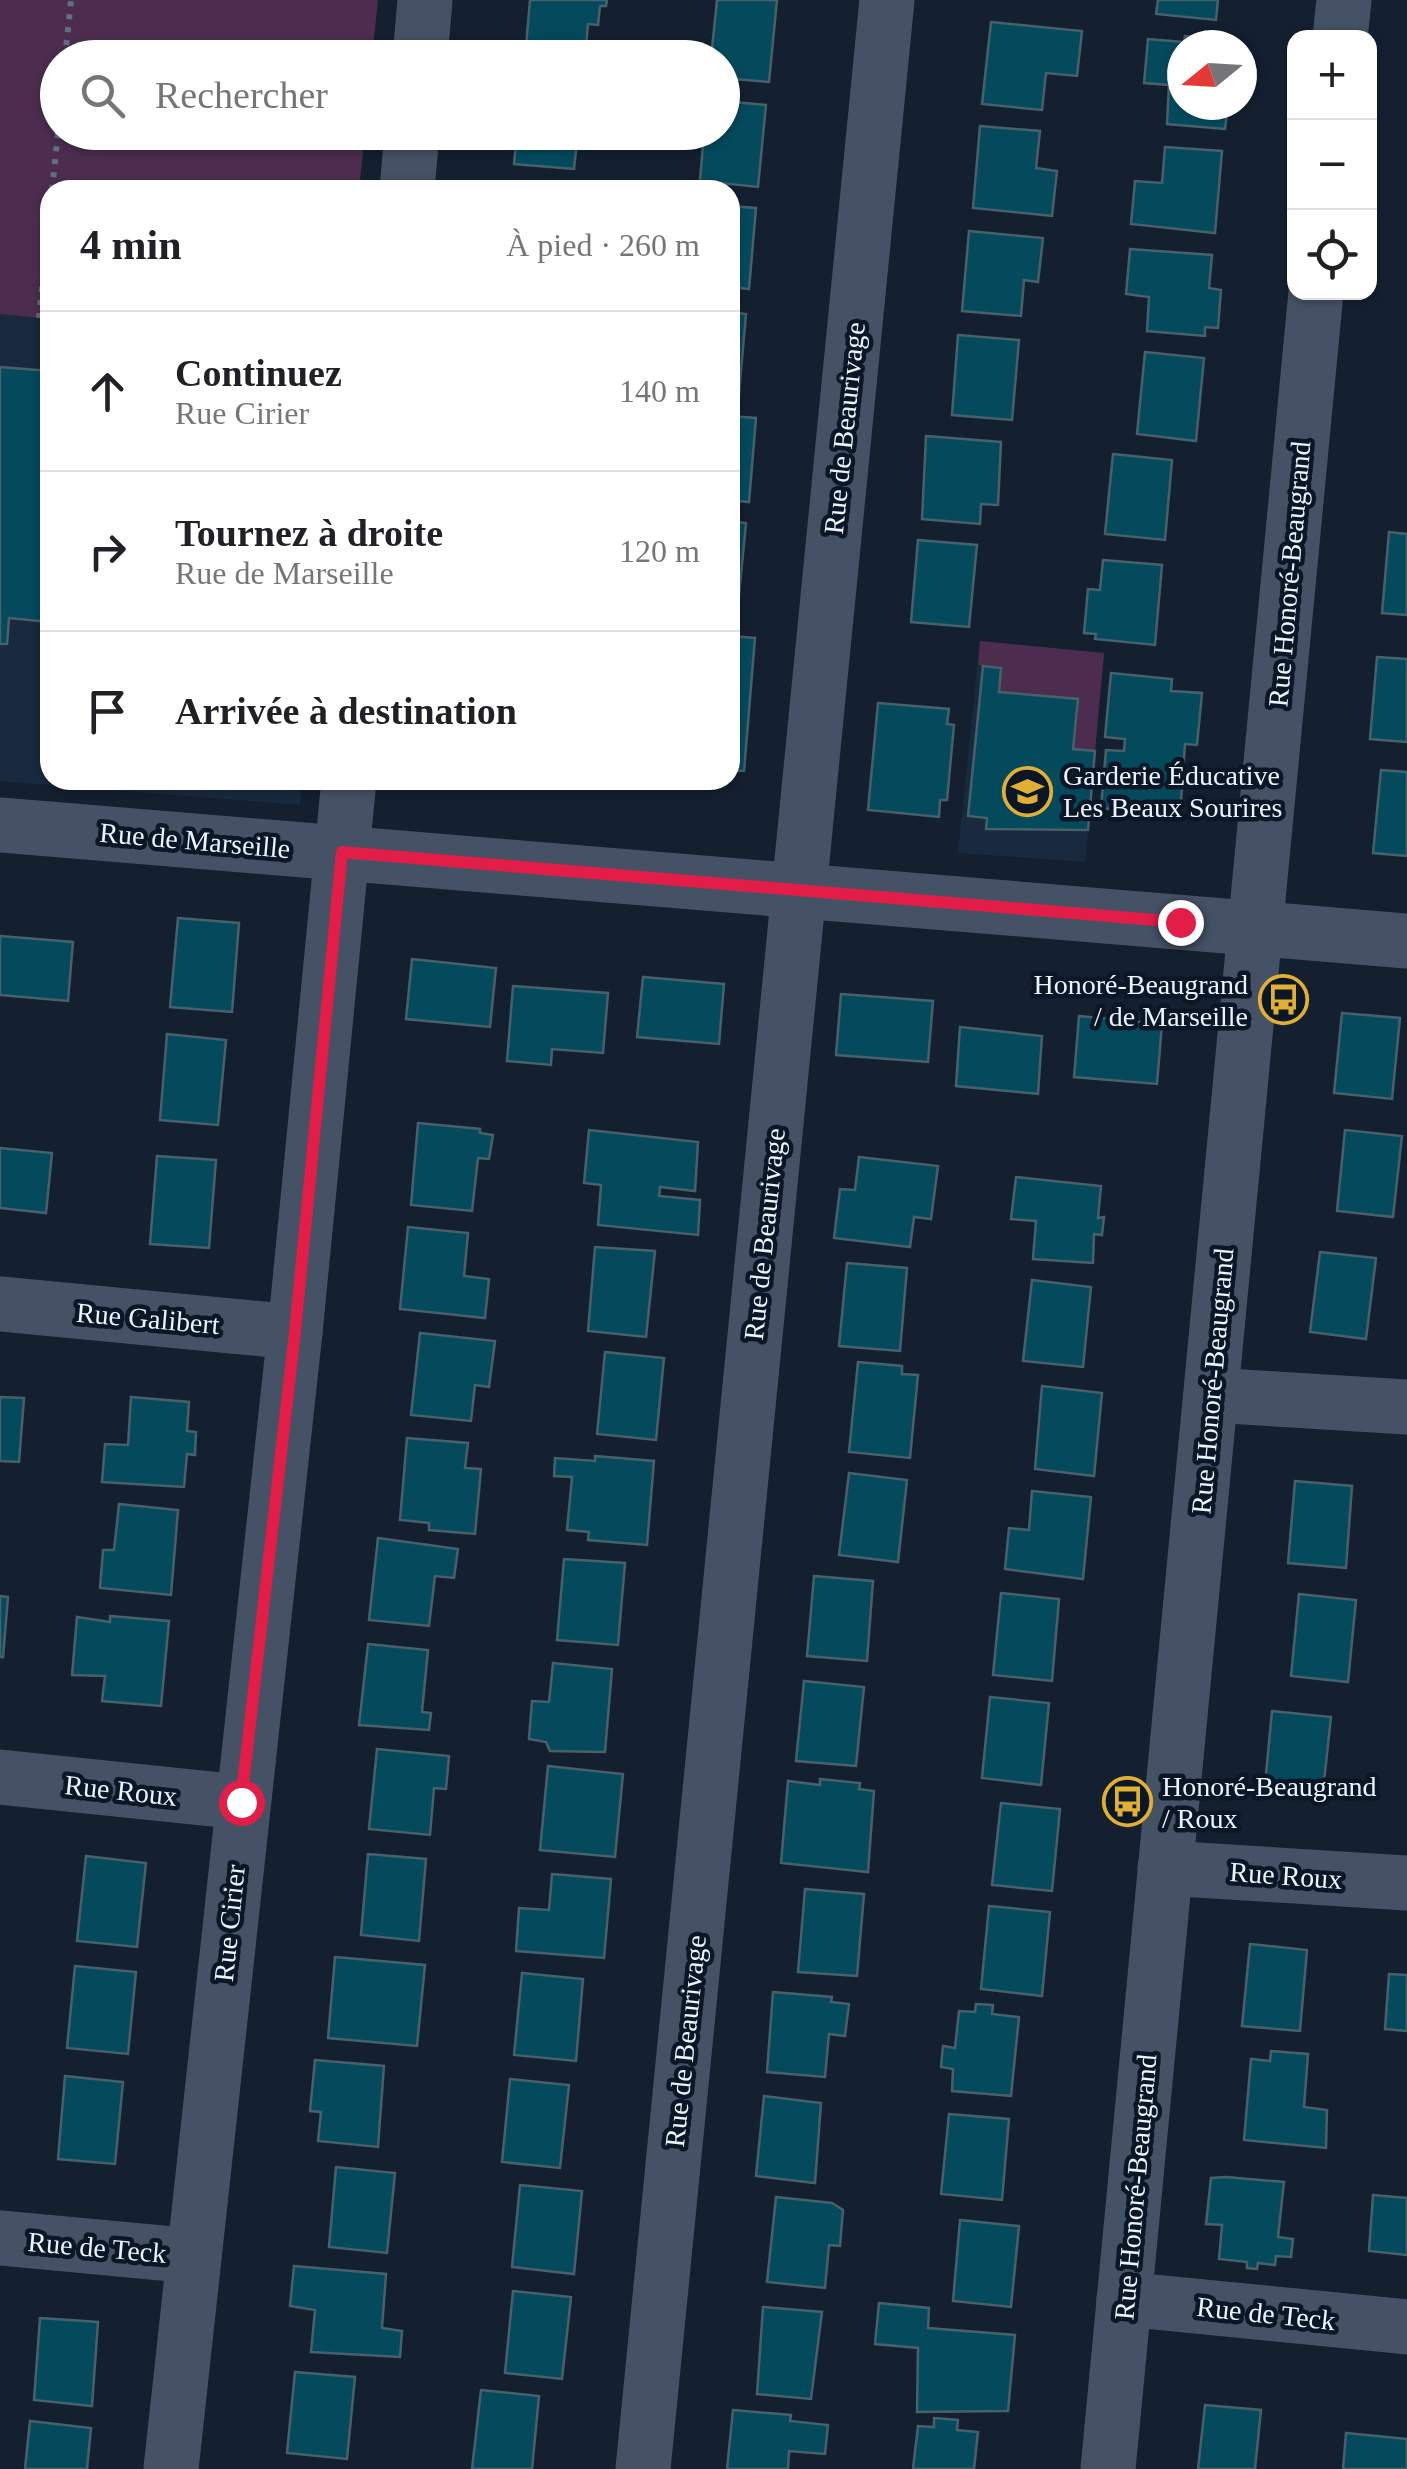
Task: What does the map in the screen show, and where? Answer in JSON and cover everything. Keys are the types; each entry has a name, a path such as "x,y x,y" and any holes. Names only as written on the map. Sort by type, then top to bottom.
{"street":[{"path":"422,40 425,0"},
{"name":"Rue de Beaurivage","path":"643,2469 888,0"},
{"path":"1341,30 1344,0"},
{"path":"408,180 410,150"},
{"name":"Rue Honoré-Beaugrand","path":"1108,2469 1315,300"},
{"name":"Rue Cirier","path":"171,2469 295,1332 348,790"},
{"name":"Rue de Marseille","path":"0,824 1407,941"},
{"name":"Rue Galibert","path":"0,1304 295,1332"},
{"path":"1210,1394 1407,1407"},
{"name":"Rue Roux","path":"0,1777 241,1802"},
{"name":"Rue Roux","path":"1165,1868 1407,1883"},
{"name":"Rue de Teck","path":"0,2238 194,2256"},
{"name":"Rue de Teck","path":"1124,2299 1407,2327"}],"path":[{"path":"68,40 71,0"},
{"path":"53,180 56,150"},
{"path":"39,318 40,308"}],"shaded area":[{"path":"0,0 378,0 374,40 40,40 40,150 363,150 360,180 40,180 40,318 0,314"},
{"path":"0,314 40,318 40,784 0,781"},
{"name":"Garderie Éducative Les Beaux Sourires","path":"980,641 1104,653 1085,862 958,853"},
{"path":"980,641 1104,653 1095,751 1073,749 1077,699 999,692 1001,668 978,665"},
{"path":"112,790 301,790 300,805"}],"building":[{"path":"530,0 607,0 606,6 600,6 598,25 588,24 587,40 527,40"},
{"path":"717,0 777,0 769,82 740,80 740,40 713,40"},
{"path":"1158,0 1218,0 1216,20 1156,14"},
{"path":"991,22 1082,31 1077,76 1046,73 1042,110 982,104"},
{"path":"1148,39 1167,41 1167,85 1144,83"},
{"path":"740,103 766,105 758,187 740,185 740,180 700,180 703,150 740,150"},
{"path":"1167,120 1226,120 1225,129 1167,124"},
{"path":"980,126 1040,131 1036,168 1057,171 1052,216 973,208"},
{"path":"1165,147 1222,151 1215,233 1131,224 1135,181 1162,183"},
{"path":"515,150 576,150 574,169 514,164"},
{"path":"740,207 756,208 749,289 740,288"},
{"path":"969,231 1043,238 1038,282 1024,280 1021,316 962,311"},
{"path":"1130,249 1212,255 1209,288 1221,290 1218,328 1205,327 1205,336 1147,331 1149,297 1126,294"},
{"path":"740,313 746,314 740,383"},
{"path":"958,335 1019,340 1012,420 952,415"},
{"path":"1145,352 1204,358 1196,441 1137,434"},
{"path":"0,367 40,370 40,621 9,618 7,644 0,644"},
{"path":"740,417 756,418 749,502 740,501"},
{"path":"926,436 1001,442 998,505 981,504 980,524 922,519"},
{"path":"1113,454 1172,460 1165,540 1105,534"},
{"path":"740,522 746,523 740,585"},
{"path":"1389,532 1407,534 1407,615 1382,613"},
{"path":"918,540 977,545 969,627 911,622"},
{"path":"1103,560 1162,565 1155,645 1095,639 1096,634 1084,633 1088,589 1100,590"},
{"path":"740,637 755,638 744,771 740,771"},
{"path":"1377,657 1407,659 1407,742 1370,739"},
{"path":"983,666 1001,668 999,692 1078,699 1073,749 1095,751 1088,830 986,829 987,818 968,816"},
{"path":"1111,673 1172,679 1171,691 1202,693 1197,745 1185,744 1180,815 1101,808 1106,750 1124,751 1125,739 1105,737"},
{"path":"878,703 949,709 947,724 954,725 947,800 940,800 939,817 868,810"},
{"path":"1381,770 1407,772 1407,856 1373,853"},
{"path":"178,918 239,923 232,1012 170,1007"},
{"path":"0,936 73,942 68,1001 0,995"},
{"path":"412,959 496,968 490,1027 406,1019"},
{"path":"643,977 724,984 719,1044 637,1037"},
{"path":"513,986 608,993 603,1053 552,1049 551,1065 507,1061"},
{"path":"841,994 933,1001 928,1062 836,1055"},
{"path":"1342,1013 1400,1018 1392,1099 1334,1093"},
{"path":"1079,1016 1162,1024 1157,1084 1074,1077"},
{"path":"960,1027 1042,1036 1038,1094 956,1086"},
{"path":"167,1034 226,1040 218,1125 160,1120"},
{"path":"418,1123 480,1129 480,1133 493,1135 489,1159 478,1158 472,1211 411,1205"},
{"path":"589,1130 698,1142 695,1191 660,1187 659,1196 700,1200 698,1235 598,1225 601,1185 584,1183"},
{"path":"1345,1130 1402,1136 1393,1217 1337,1211"},
{"path":"0,1148 52,1153 46,1213 0,1208"},
{"path":"157,1156 216,1160 209,1248 150,1244"},
{"path":"859,1157 938,1166 931,1219 914,1217 910,1247 834,1238 840,1189 855,1190"},
{"path":"1016,1177 1101,1186 1098,1218 1104,1217 1102,1235 1094,1234 1093,1263 1033,1259 1036,1221 1011,1219"},
{"path":"408,1227 468,1233 464,1276 489,1279 485,1318 400,1309"},
{"path":"595,1247 655,1251 646,1337 588,1331"},
{"path":"1320,1252 1376,1258 1366,1339 1310,1332"},
{"path":"847,1263 907,1268 900,1351 839,1346"},
{"path":"1032,1280 1091,1287 1083,1367 1023,1361"},
{"path":"420,1333 495,1341 489,1387 475,1385 471,1421 411,1415"},
{"path":"605,1352 664,1358 656,1440 597,1434"},
{"path":"858,1362 902,1366 902,1374 918,1375 910,1458 849,1452"},
{"path":"1042,1386 1102,1393 1094,1476 1035,1469"},
{"path":"0,1397 24,1398 19,1462 0,1461"},
{"path":"131,1397 189,1402 187,1431 196,1432 195,1455 187,1454 184,1487 102,1482 105,1444 128,1445"},
{"path":"407,1438 468,1443 465,1468 481,1469 475,1534 429,1530 429,1523 400,1520"},
{"path":"595,1456 654,1461 647,1545 588,1540 589,1532 567,1530 572,1477 554,1476 555,1458 595,1461"},
{"path":"849,1473 907,1480 898,1562 839,1555"},
{"path":"1295,1481 1352,1486 1346,1568 1288,1563"},
{"path":"1032,1491 1091,1497 1083,1579 1005,1569 1009,1528 1029,1530"},
{"path":"119,1504 178,1510 171,1595 100,1588 103,1550 114,1550"},
{"path":"378,1538 458,1549 454,1578 435,1576 429,1626 369,1620"},
{"path":"564,1559 625,1563 618,1645 557,1640"},
{"path":"814,1576 873,1581 867,1661 807,1656"},
{"path":"1001,1593 1059,1599 1052,1681 993,1675"},
{"path":"1299,1594 1356,1600 1348,1682 1291,1676"},
{"path":"0,1596 8,1597 3,1657 0,1657"},
{"path":"110,1616 169,1621 161,1706 102,1701 105,1676 72,1675 77,1617 110,1622"},
{"path":"368,1644 428,1650 422,1712 431,1713 429,1730 359,1725"},
{"path":"553,1663 612,1669 605,1752 550,1751 546,1742 529,1739 532,1701 549,1702"},
{"path":"804,1681 864,1687 856,1766 796,1761"},
{"path":"990,1697 1049,1703 1041,1785 982,1778"},
{"path":"1272,1711 1331,1717 1322,1800 1264,1795"},
{"path":"377,1749 449,1756 446,1789 434,1788 430,1835 369,1829"},
{"path":"548,1766 623,1774 615,1857 540,1850"},
{"path":"820,1779 860,1783 859,1789 874,1791 868,1872 781,1863 788,1781 820,1785"},
{"path":"1001,1803 1060,1809 1052,1891 992,1885"},
{"path":"368,1854 426,1859 419,1941 361,1935"},
{"path":"86,1856 146,1863 137,1947 77,1941"},
{"path":"552,1874 611,1879 604,1958 516,1951 519,1908 549,1910"},
{"path":"805,1889 864,1894 857,1976 798,1972"},
{"path":"989,1906 1050,1912 1042,1996 981,1989"},
{"path":"1250,1944 1307,1950 1300,2031 1242,2026"},
{"path":"335,1957 425,1965 417,2046 328,2038"},
{"path":"75,1966 136,1972 128,2054 67,2048"},
{"path":"522,1973 583,1979 576,2061 514,2055"},
{"path":"1389,1974 1407,1975 1407,2031 1385,2029"},
{"path":"773,1992 832,1997 831,2002 849,2004 845,2036 829,2034 825,2077 767,2072"},
{"path":"976,2004 993,2005 992,2014 1019,2017 1011,2096 952,2091 953,2069 941,2067 943,2046 955,2048 959,2011 975,2012"},
{"path":"1271,2051 1308,2054 1304,2107 1327,2110 1326,2148 1244,2140 1251,2059 1270,2061"},
{"path":"315,2060 384,2066 378,2147 318,2141 321,2112 310,2111"},
{"path":"65,2076 123,2082 115,2164 58,2159"},
{"path":"510,2079 569,2085 560,2168 502,2162"},
{"path":"764,2096 821,2103 815,2183 756,2176"},
{"path":"949,2114 1009,2119 1002,2200 941,2194"},
{"path":"336,2167 395,2173 387,2253 329,2247"},
{"path":"1211,2178 1284,2182 1278,2237 1293,2239 1291,2257 1276,2256 1275,2265 1258,2263 1257,2269 1247,2268 1247,2262 1219,2259 1222,2225 1206,2224"},
{"path":"520,2185 582,2191 574,2274 512,2267"},
{"path":"1373,2195 1407,2198 1407,2255 1369,2251"},
{"path":"776,2197 832,2203 843,2210 840,2246 829,2245 825,2288 767,2282"},
{"path":"960,2220 1019,2226 1011,2307 953,2301"},
{"path":"294,2266 386,2274 382,2328 402,2331 400,2357 311,2352 315,2310 290,2306"},
{"path":"513,2291 571,2297 562,2379 505,2373"},
{"path":"879,2303 929,2308 928,2328 1015,2335 1008,2411 917,2412 918,2348 875,2344"},
{"path":"763,2307 822,2312 811,2399 757,2394"},
{"path":"40,2318 98,2322 92,2406 34,2400"},
{"path":"295,2372 355,2377 347,2459 287,2453"},
{"path":"481,2390 539,2396 532,2469 472,2469"},
{"path":"1205,2405 1261,2410 1255,2469 1198,2469"},
{"path":"733,2410 791,2415 790,2421 828,2425 825,2454 789,2451 788,2469 727,2469"},
{"path":"934,2418 958,2420 957,2430 978,2432 974,2469 913,2469 918,2426 934,2427"},
{"path":"30,2421 91,2428 87,2469 25,2469"},
{"path":"1346,2433 1407,2439 1407,2469 1343,2469"}],"place":[{"name":"Garderie Éducative Les Beaux Sourires","path":"1028,791"},
{"name":"Honoré-Beaugrand / de Marseille","path":"1283,1000"},
{"name":"Honoré-Beaugrand / Roux","path":"1127,1802"}],"route":[{"path":"241,1802 295,1332 342,852 1180,922"}]}
